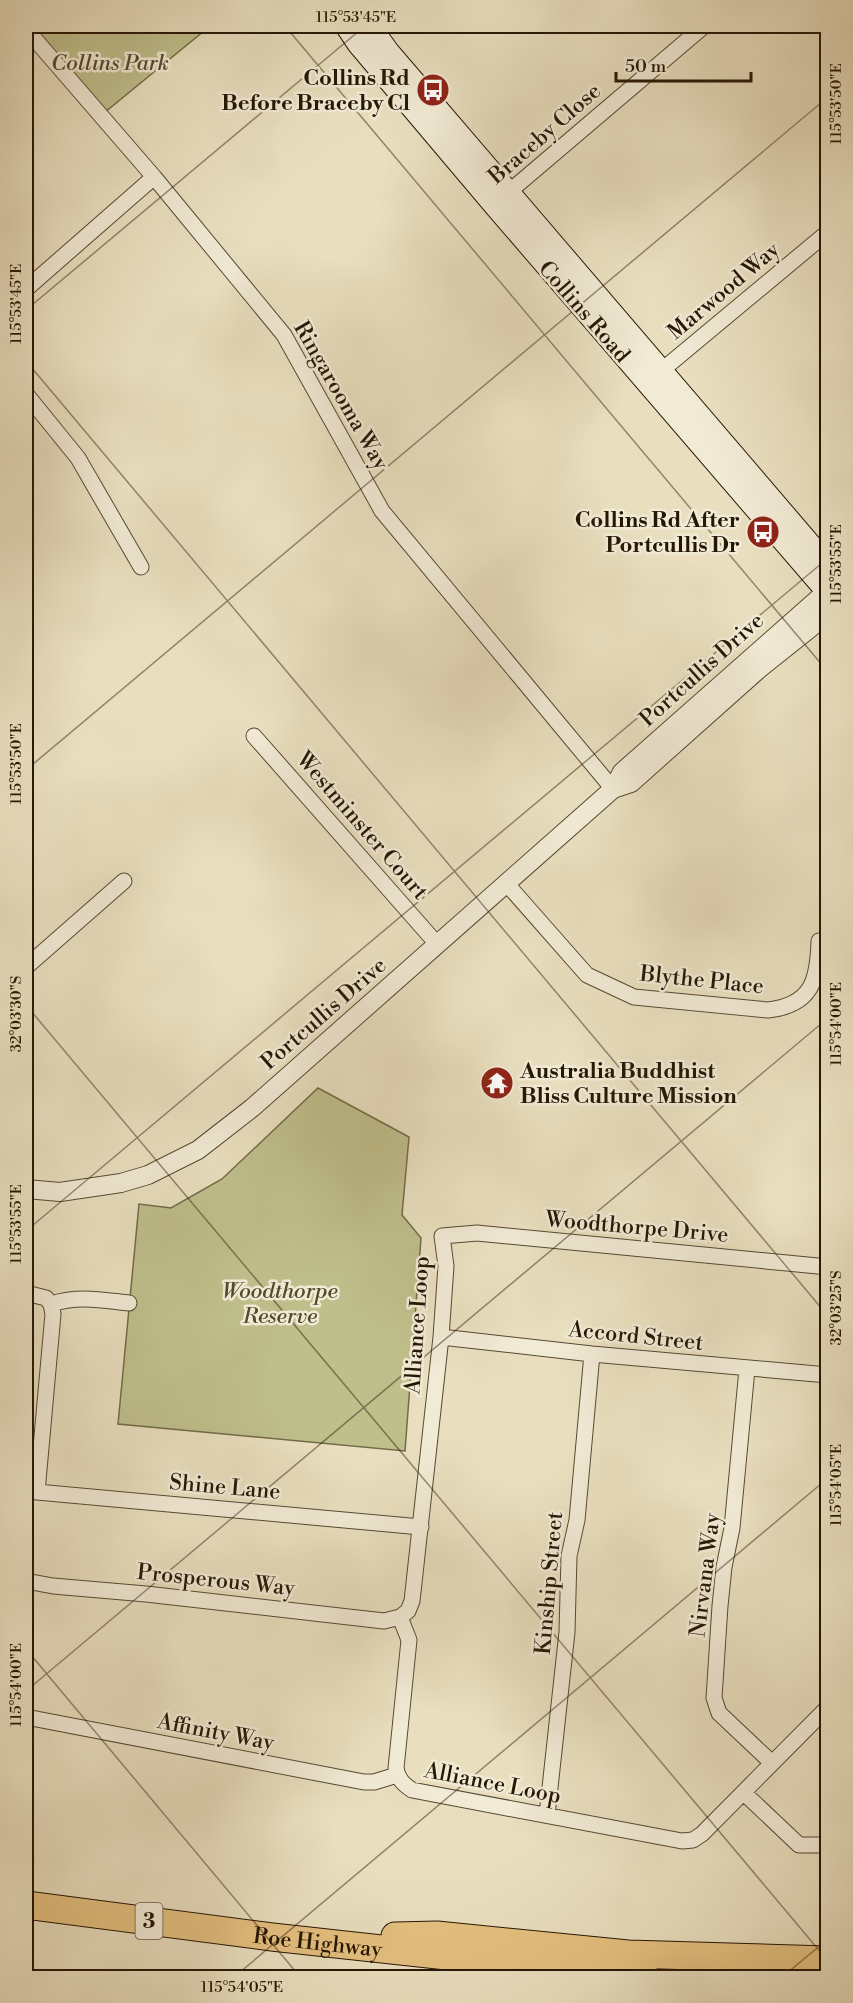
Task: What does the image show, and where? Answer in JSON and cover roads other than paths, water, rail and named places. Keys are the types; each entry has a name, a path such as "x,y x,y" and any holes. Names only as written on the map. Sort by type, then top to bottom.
{"highway":[{"name":"Roe Highway","path":"26,1905 272,1937 647,1977"},
{"path":"272,1937 437,1935 628,1954 828,1960"}],"main road":[{"name":"Collins Road","path":"346,26 358,44 501,199 654,377 827,591"},
{"name":"Collins Road","path":"370,26 501,199"},
{"name":"Collins Road","path":"654,377 828,565"}],"street":[{"name":"Braceby Close","path":"501,199 704,26"},
{"name":"Ringarooma Way","path":"26,29 154,177 284,335 382,511 613,789"},
{"path":"26,289 154,177"},
{"name":"Marwood Way","path":"654,377 828,232"},
{"path":"26,394 78,458 141,567"},
{"name":"Portcullis Drive","path":"26,1189 60,1192 121,1183 148,1175 198,1150 252,1108 613,789 622,772 827,591"},
{"name":"Portcullis Drive","path":"613,789 631,783 759,669 828,614"},
{"name":"Westminster Court","path":"255,736 437,944"},
{"path":"26,968 124,881"},
{"name":"Blythe Place","path":"506,884 587,975 634,997 768,1010 782,1008 795,1004 813,982 819,941"},
{"name":"Woodthorpe Drive","path":"442,1236 477,1233 828,1267"},
{"name":"Alliance Loop","path":"442,1236 446,1266 441,1337 421,1527 412,1601 408,1611 400,1617 409,1640 396,1768 403,1784 412,1790 682,1841 693,1840 744,1793 828,1707"},
{"path":"26,1293 46,1298 51,1304 53,1314 31,1491"},
{"path":"51,1304 76,1298 129,1303"},
{"name":"Accord Street","path":"441,1337 592,1354 828,1375"},
{"name":"Kinship Street","path":"547,1815 567,1632 569,1556 577,1520 592,1354"},
{"name":"Nirvana Way","path":"747,1369 732,1528 724,1567 720,1606 714,1698 719,1713 772,1763"},
{"name":"Shine Lane","path":"31,1491 421,1527"},
{"name":"Prosperous Way","path":"26,1581 53,1586 146,1594 384,1621 400,1617"},
{"name":"Affinity Way","path":"26,1717 364,1782 374,1782 398,1775"},
{"path":"744,1793 799,1845 828,1845"}],"place":[{"name":"Collins Rd Before Braceby Cl","path":"433,90"},
{"name":"Collins Rd After Portcullis Dr","path":"763,532"},
{"name":"Australia Buddhist Bliss Culture Mission","path":"497,1083"}],"park label":[{"name":"Collins Park","path":"110,62"},
{"name":"Woodthorpe Reserve","path":"280,1302"}]}
